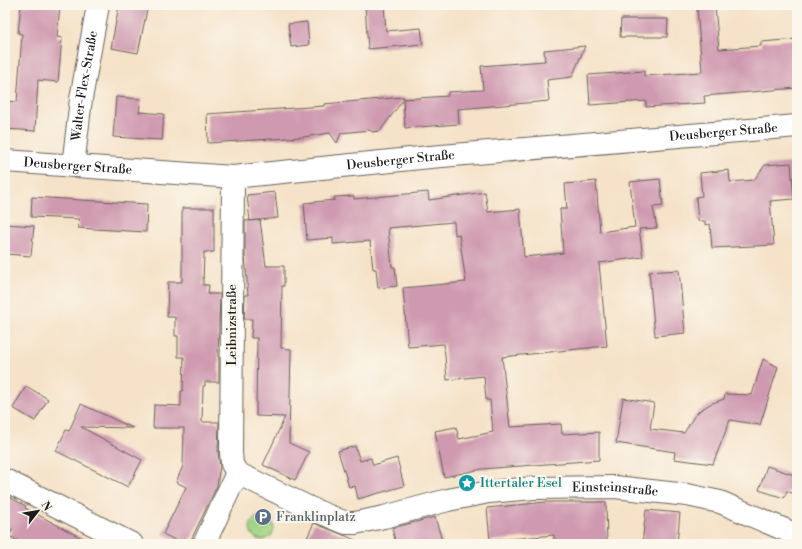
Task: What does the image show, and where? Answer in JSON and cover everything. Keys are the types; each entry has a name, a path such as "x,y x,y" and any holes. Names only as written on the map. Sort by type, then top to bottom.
{"street":[{"name":"Walter-Flex-Straße","path":"73,166 82,91 98,5"},
{"name":"Deusberger Straße","path":"5,162 233,176 438,156 797,126"},
{"name":"Leibnizstraße","path":"233,176 231,453 232,464 237,473"},
{"name":"Einsteinstraße","path":"237,473 312,509 346,523 355,523 384,517 448,500 489,492 534,488 615,487 687,495 720,502 797,535"},
{"path":"204,544 237,473"},
{"path":"5,480 132,544"}],"green space":[{"path":"262,516 270,520 274,528 270,536 262,540 254,536 250,528 254,520"}],"building":[{"path":"21,5 60,5 57,37 62,38 58,82 38,80 35,131 5,129 5,101 17,102 22,34 18,33"},
{"path":"119,5 148,5 138,53 111,48"},
{"path":"365,5 384,5 386,31 421,28 423,44 368,49"},
{"path":"715,7 719,49 761,46 761,42 797,39 797,88 704,96 705,103 646,107 646,101 590,105 588,75 644,71 644,76 702,72 697,8"},
{"path":"621,19 668,19 667,37 620,37"},
{"path":"307,22 309,45 291,47 288,24"},
{"path":"585,46 572,77 547,80 549,101 458,109 459,124 405,128 403,100 380,131 372,132 370,130 341,133 337,143 330,133 303,137 208,143 207,114 324,106 324,104 404,97 403,99 448,96 448,92 483,90 481,66 545,61 544,50"},
{"path":"116,97 141,99 139,112 164,114 162,140 113,137"},
{"path":"791,163 794,199 770,201 774,245 712,248 710,224 705,225 705,221 698,221 696,197 702,196 700,173 729,170 730,182 754,180 765,165"},
{"path":"660,179 663,206 653,207 657,228 639,229 643,257 599,263 607,346 502,357 510,427 561,424 562,434 599,432 599,460 482,469 444,477 435,431 456,427 459,439 493,432 490,400 486,400 484,376 447,380 444,344 408,347 403,288 466,282 459,234 455,235 454,222 388,228 392,267 395,267 397,286 378,288 376,269 373,269 370,241 333,244 333,238 307,240 304,203 335,200 334,197 354,196 354,199 428,192 429,200 485,192 488,212 520,209 524,257 563,253 560,209 567,209 565,184 596,181 600,232 635,227 630,182"},
{"path":"275,192 278,218 250,221 247,195"},
{"path":"32,197 147,204 146,232 78,228 79,219 31,217"},
{"path":"182,208 214,208 214,252 204,252 203,285 209,285 208,294 220,294 218,357 219,382 205,382 205,386 203,386 202,422 219,422 218,453 220,466 217,486 189,544 183,544 163,534 186,487 176,482 183,466 184,428 153,428 154,405 181,406 181,391 183,391 184,357 178,357 178,336 175,336 175,317 167,317 168,282 182,282"},
{"path":"260,220 266,266 284,266 284,286 282,286 281,348 291,349 289,443 309,452 295,480 263,465 285,417 256,416 257,338 251,338 252,319 244,319 245,295 248,295 245,255 245,221"},
{"path":"5,224 34,226 31,256 5,254"},
{"path":"679,270 685,333 655,336 649,272"},
{"path":"763,359 778,367 760,425 730,420 713,464 674,459 675,452 616,443 623,398 654,403 650,429 684,433 699,411 710,404 724,399 725,394 752,395"},
{"path":"26,386 48,399 35,421 13,408"},
{"path":"81,404 133,428 81,427 142,460 128,487 56,451 66,430 69,431"},
{"path":"355,446 360,461 371,458 373,465 397,458 404,486 358,499 355,486 349,487 338,451"},
{"path":"767,466 797,476 797,495 787,491 784,498 759,490"},
{"path":"5,495 26,506 25,508 93,544 24,544 9,536 13,530 5,526"},
{"path":"546,502 606,502 607,544 554,544 554,535 490,541 487,508"},
{"path":"646,510 680,513 677,544 642,544"},
{"path":"435,517 443,544 396,544 392,528"},
{"path":"314,523 346,536 364,544 304,544"}],"place":[{"name":"Ittertaler Esel","path":"467,483"},
{"name":"Franklinplatz","path":"263,517"}]}
